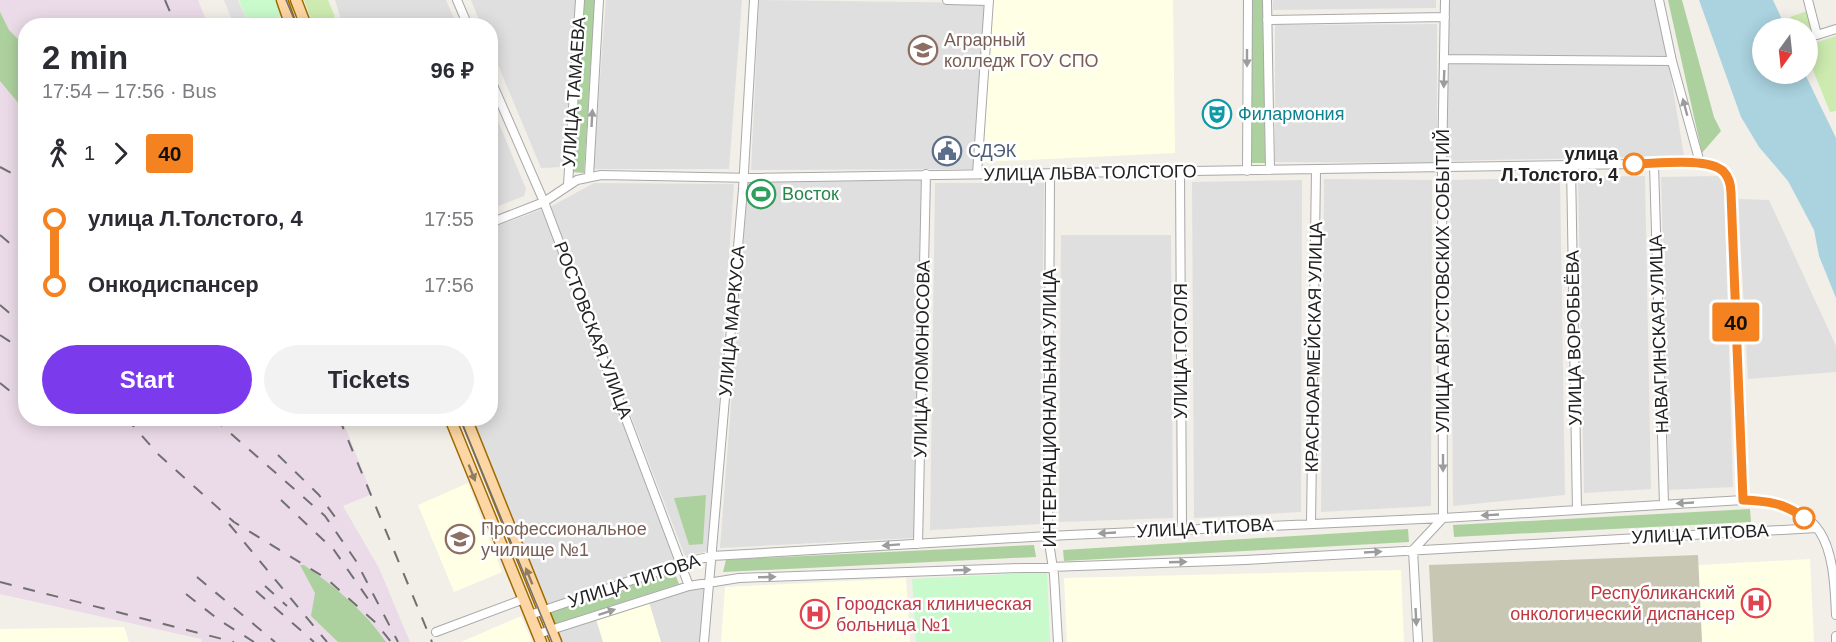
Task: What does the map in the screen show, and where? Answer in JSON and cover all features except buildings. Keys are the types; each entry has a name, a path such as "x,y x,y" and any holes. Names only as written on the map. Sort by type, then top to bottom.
{"main road":[{"path":"282,0 288,18"},
{"path":"296,0 303,18"},
{"path":"453,426 540,638"},
{"path":"469,426 556,642"}],"street":[{"path":"457,0 465,18"},
{"name":"УЛИЦА ТАМАЕВА","path":"568,184 580,0"},
{"name":"УЛИЦА ТАМАЕВА","path":"589,176 599,0"},
{"name":"УЛИЦА МАРКУСА","path":"704,642 743,178 754,0"},
{"path":"947,0 989,1 977,174"},
{"path":"1247,171 1248,0"},
{"path":"1267,0 1270,170"},
{"name":"УЛИЦА АВГУСТОВСКИХ СОБЫТИЙ","path":"1443,518 1442,168 1445,0"},
{"path":"1659,0 1672,61 1700,163 1721,169 1726,173 1731,186 1743,500"},
{"path":"1808,0 1817,35 1836,29"},
{"path":"1267,20 1445,18"},
{"path":"1445,59 1672,61"},
{"name":"РОСТОВСКАЯ УЛИЦА","path":"498,96 544,202 689,586"},
{"name":"УЛИЦА ЛЬВА ТОЛСТОГО","path":"498,220 544,202 568,184 589,176 743,178 1700,163"},
{"name":"НАВАГИНСКАЯ УЛИЦА","path":"1654,164 1664,504"},
{"name":"УЛИЦА ВОРОБЬЁВА","path":"1571,166 1576,510"},
{"name":"КРАСНОАРМЕЙСКАЯ УЛИЦА","path":"1311,523 1316,170"},
{"name":"УЛИЦА ГОГОЛЯ","path":"1180,172 1182,530"},
{"name":"УЛИЦА ЛОМОНОСОВА","path":"918,544 926,174"},
{"name":"ИНТЕРНАЦИОНАЛЬНАЯ УЛИЦА","path":"1050,174 1048,536 1058,642"},
{"name":"УЛИЦА ТИТОВА","path":"530,615 682,563 712,556 1743,500 1772,501 1792,508 1817,528"},
{"path":"1418,642 1413,550 1443,518"},
{"path":"1817,528 1824,537 1833,562 1836,615"},
{"name":"УЛИЦА ТИТОВА","path":"540,638 551,630 709,581 1245,560 1817,528"},
{"path":"1824,537 1836,537"},
{"path":"436,632 524,599"},
{"path":"1836,636 1836,642"}],"shaded area":[{"path":"0,0 198,0 205,18 18,18 18,426 345,426 372,494 343,506 379,568 410,642 202,642 201,639 0,594"},
{"path":"224,0 238,0 246,18 231,18"},
{"path":"335,0 446,0 454,18 341,18"},
{"path":"471,0 576,0 565,162 562,167 541,168 498,65 498,18 478,18"},
{"path":"606,0 742,0 729,169 593,169"},
{"path":"759,0 985,3 974,169 751,170"},
{"path":"993,0 1173,0 1175,153 983,162"},
{"path":"1273,0 1436,0 1436,8 1273,10"},
{"path":"1448,0 1655,0 1668,56 1449,55"},
{"path":"1437,24 1437,163 1275,162 1275,25"},
{"path":"1446,62 1669,64 1684,156 1447,161"},
{"path":"498,121 526,189 524,196 498,206"},
{"path":"1645,176 1651,489 1584,493 1578,177"},
{"path":"1718,176 1724,182 1733,487 1669,490 1661,177"},
{"path":"1560,178 1565,495 1453,506 1450,180"},
{"path":"1324,179 1432,180 1431,506 1321,512"},
{"path":"921,180 914,538 720,548 748,183"},
{"path":"1302,180 1301,512 1194,518 1192,182"},
{"path":"594,183 734,184 709,551 685,556 550,207"},
{"path":"935,183 1044,183 1040,524 930,530"},
{"path":"1738,199 1769,200 1836,346 1836,372 1748,379"},
{"path":"543,209 678,561 545,605 474,426 498,426 498,225"},
{"path":"1061,235 1171,235 1173,518 1059,522"},
{"name":"Профессиональное училище №1","path":"468,483 502,572 454,592 418,505"},
{"path":"1698,555 1702,642 1433,642 1429,565"},
{"name":"Республиканский онкологический диспансер","path":"1810,559 1814,642 1702,642 1698,565"},
{"path":"1401,570 1404,642 1067,642 1064,578"},
{"name":"Городская клиническая больница №1","path":"906,578 910,642 721,642 725,587"},
{"path":"709,581 704,642 556,642 551,630"},
{"path":"649,602 661,642 603,642 596,619"},
{"path":"521,616 532,642 461,642"},
{"path":"124,627 129,642 0,642 0,629"}],"green space":[{"path":"239,0 276,0 282,16 277,18 246,18"},
{"path":"304,0 328,0 335,17 310,18"},
{"path":"584,0 595,0 584,173 573,172"},
{"path":"1252,0 1264,0 1265,163 1252,163"},
{"path":"1668,0 1682,0 1714,117 1721,131 1702,153"},
{"path":"1807,11 1809,18 1790,18"},
{"path":"0,12 9,30 18,39 18,103 0,81"},
{"path":"1836,36 1836,111 1830,112 1818,83 1818,42"},
{"path":"706,495 703,544 689,545 674,498"},
{"path":"1750,509 1751,522 1454,537 1453,525"},
{"path":"1408,529 1409,542 1064,561 1063,550"},
{"path":"1034,545 1036,557 723,572 726,560"},
{"path":"300,565 304,565 348,600 386,642 338,642 311,616 315,593"},
{"path":"674,571 679,584 554,624 548,611"},
{"path":"1047,572 1050,642 916,642 912,579"}],"water":[{"path":"1699,0 1773,0 1781,18 1752,18 1752,84 1810,84 1836,138 1836,298 1819,256 1814,230 1788,181 1759,147 1741,117"}],"tram line":[{"path":"286,0 294,18"},
{"path":"463,426 552,642"}],"railway":[{"path":"165,0 173,18"},
{"path":"0,167 18,177"},
{"path":"0,235 18,250"},
{"path":"0,305 18,320"},
{"path":"0,335 18,347"},
{"path":"0,383 18,398"},
{"path":"133,426 159,455 234,522 327,579 376,623 391,642"},
{"path":"222,426 325,516 356,561 398,642"},
{"path":"342,426 432,642"},
{"path":"278,455 319,495 338,521"},
{"path":"281,500 334,550 373,606"},
{"path":"229,524 327,642"},
{"path":"197,577 275,642"},
{"path":"0,582 234,642"},
{"path":"265,586 287,606"},
{"path":"256,591 314,642"},
{"path":"186,594 219,620 254,642"}],"bus line":[{"name":"40","path":"1634,164 1700,163 1721,169 1729,179 1743,500 1772,501 1792,508 1804,518"}],"place":[{"name":"Аграрный колледж ГОУ СПО","path":"923,50"},
{"name":"Филармония","path":"1217,114"},
{"name":"СДЭК","path":"947,151"},
{"name":"улица Л.Толстого, 4","path":"1634,164"},
{"name":"Восток","path":"761,194"},
{"name":"Профессиональное училище №1","path":"460,539"},
{"name":"Республиканский онкологический диспансер","path":"1756,603"},
{"name":"Городская клиническая больница №1","path":"815,614"}]}
